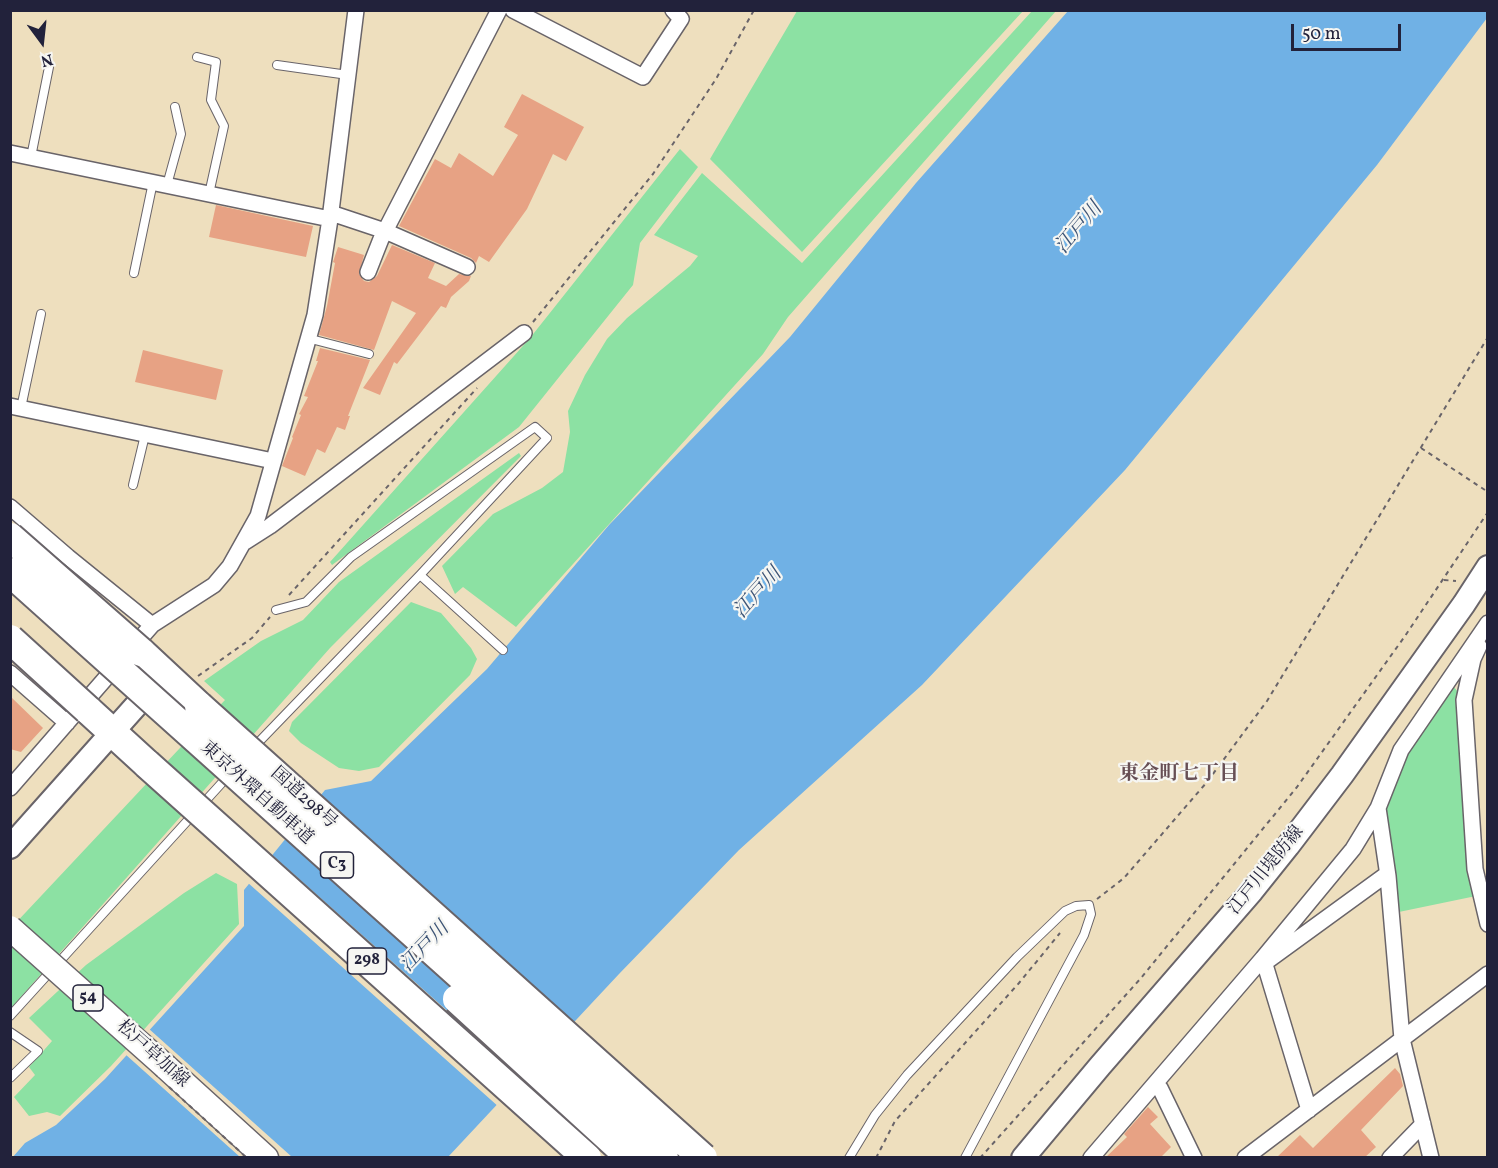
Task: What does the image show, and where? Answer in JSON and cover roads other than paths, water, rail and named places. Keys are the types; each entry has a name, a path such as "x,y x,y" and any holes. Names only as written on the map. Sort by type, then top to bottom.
{"highway":[{"name":"国道298号","path":"10,537 703,1158"},
{"name":"東京外環自動車道","path":"10,572 664,1158"},
{"name":"東京外環自動車道","path":"10,596 175,742 631,1158"},
{"name":"298","path":"10,639 77,716 112,732 586,1158"}],"main road":[{"name":"江戸川堤防線","path":"1023,1158 1267,873 1342,775 1488,567"},
{"path":"10,847 165,674"},
{"name":"松戸草加線","path":"10,928 266,1158"}],"street":[{"path":"10,788 77,716 152,626 214,585 230,566 258,516 319,291 356,10"},
{"path":"368,272 385,231 499,10"},
{"path":"513,10 643,77 681,19 673,10"},
{"path":"10,153 330,216 385,231 467,267"},
{"path":"243,543 270,526 524,333"},
{"path":"16,407 273,461"},
{"path":"10,507 152,626"},
{"path":"1091,1158 1264,961 1353,849 1378,808 1401,750 1488,623"},
{"path":"1488,628 1473,659 1464,700 1475,869 1488,924"},
{"path":"10,673 77,716"},
{"path":"1378,808 1387,874 1402,1039 1431,1158"},
{"path":"1264,961 1387,874"},
{"path":"1264,961 1309,1110"},
{"path":"1245,1158 1488,974"},
{"path":"1155,1084 1160,1088 1194,1158"},
{"path":"1390,1158 1423,1124"}],"lane":[{"path":"197,57 216,62 211,100 224,126 209,194"},
{"path":"277,65 348,75"},
{"path":"31,157 49,67"},
{"path":"134,273 160,183 181,134 175,107"},
{"path":"16,407 41,314"},
{"path":"308,338 369,354"},
{"path":"10,1016 274,725 420,575 547,438 535,427 351,557 306,602 276,610"},
{"path":"134,484 145,435"},
{"path":"420,575 503,650"},
{"path":"849,1158 875,1115 907,1075 1017,957 1065,911 1076,906 1089,905 1091,914 1084,935 965,1158"},
{"path":"10,1032 38,1051 10,1078"}],"water":[{"name":"江戸川","path":"1068,11 1487,11 1487,18 1377,165 1125,470 922,685 739,850 448,1157 12,1158 25,1143 56,1125 105,1079 244,926 244,890 325,790 371,781 487,669 609,525 790,337 916,183"}],"district":[{"name":"東金町七丁目","path":"1179,775"}]}
